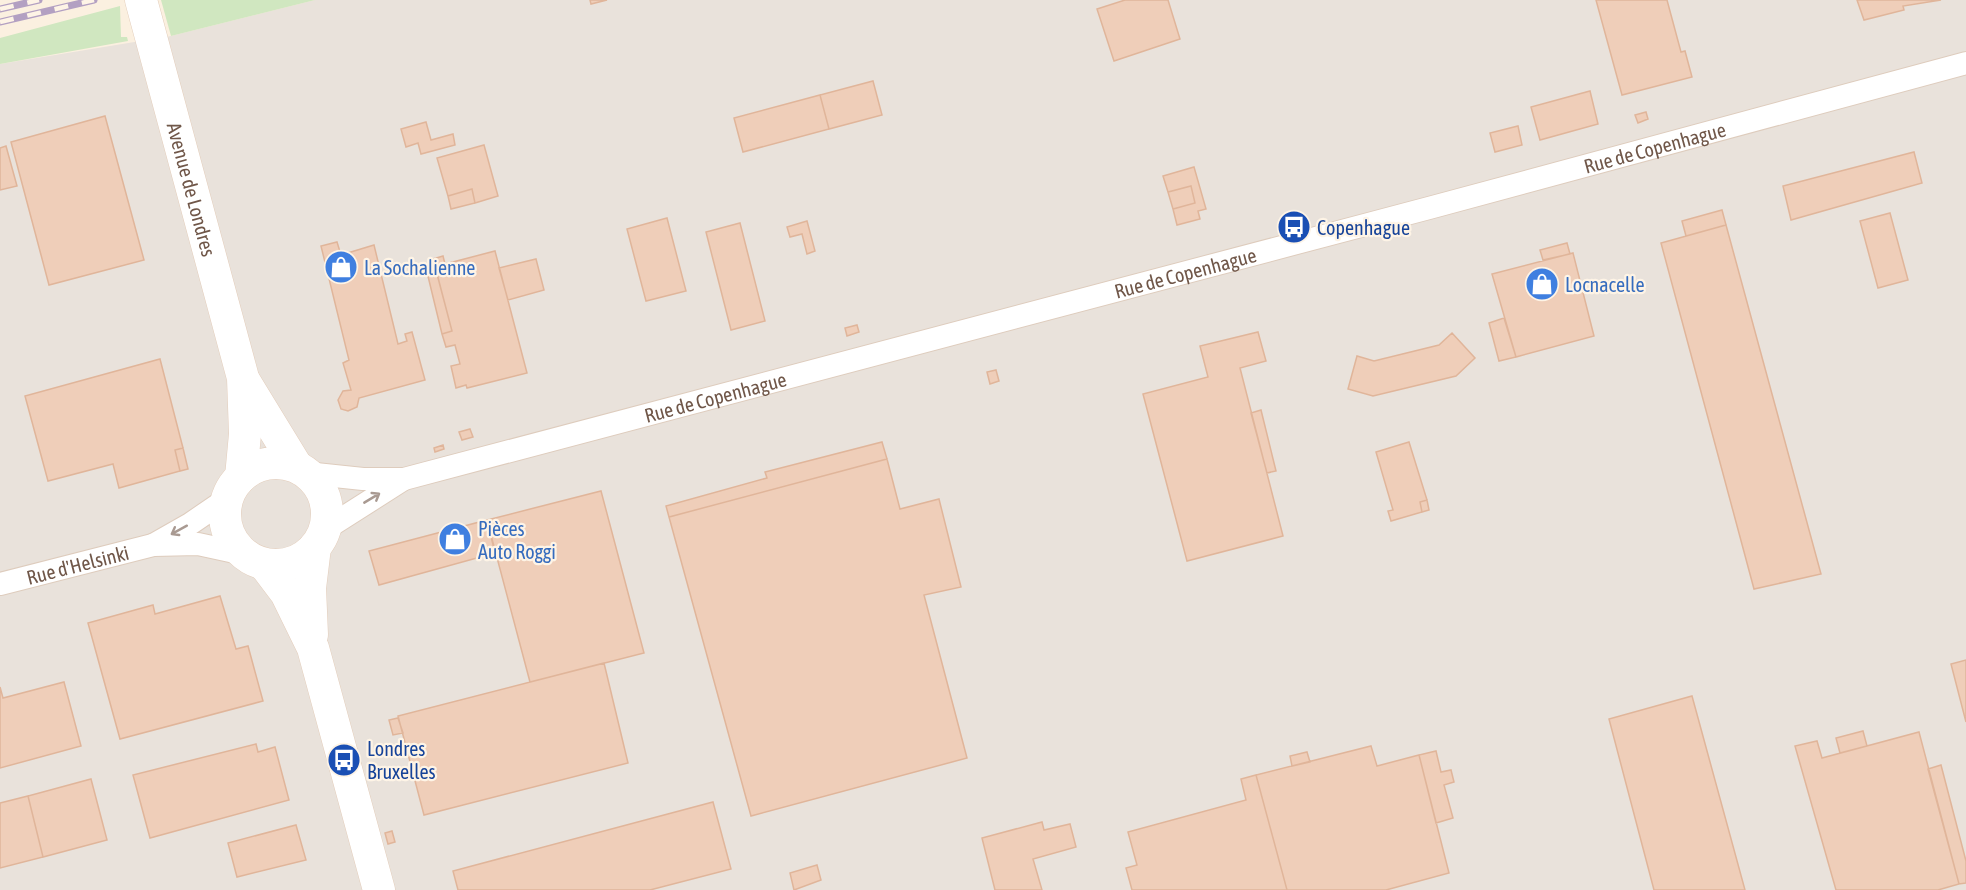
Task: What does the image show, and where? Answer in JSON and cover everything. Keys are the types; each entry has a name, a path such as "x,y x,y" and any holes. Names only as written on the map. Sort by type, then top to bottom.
{"street":[{"name":"Avenue de Londres","path":"142,3 243,378 245,434 234,488"},
{"name":"Rue de Copenhague","path":"302,470 337,477 404,479 1407,214 1966,63"},
{"name":"Avenue de Londres","path":"243,378 302,470"},
{"path":"313,648 310,588 326,512 324,497 319,486 302,470 267,463 254,466 234,488 226,526 232,540 254,559 286,593 313,648 379,890"},
{"name":"Rue de Copenhague","path":"319,539 404,479"},
{"name":"Rue d'Helsinki","path":"153,545 190,524 234,488"},
{"path":"254,559 281,565 290,562 319,539"},
{"name":"Rue d'Helsinki","path":"0,584 153,545 198,544 254,559"}],"shaded area":[{"path":"315,0 1966,0 1966,890 0,890 0,64 171,36"}],"green space":[{"path":"161,0 315,0 171,36"},
{"path":"120,6 121,37 127,37 128,41 0,64 0,38"}],"building":[{"path":"590,0 607,0 591,4"},
{"path":"1125,0 1168,0 1180,39 1114,61 1097,9"},
{"path":"1596,0 1667,0 1681,52 1685,51 1692,77 1622,95"},
{"path":"1857,0 1941,0 1903,6 1904,10 1864,20"},
{"path":"873,81 882,115 829,129 820,95"},
{"path":"1590,91 1598,124 1540,140 1531,107"},
{"path":"820,95 829,129 743,152 734,118"},
{"path":"1646,112 1648,119 1638,123 1635,115"},
{"path":"105,116 144,260 49,285 11,142"},
{"path":"426,122 431,140 453,134 455,145 421,154 418,143 406,147 401,129"},
{"path":"1518,126 1522,145 1495,152 1490,133"},
{"path":"484,145 498,196 475,203 472,189 448,196 437,158"},
{"path":"6,146 17,186 0,190 0,148"},
{"path":"1914,152 1922,183 1791,220 1783,186"},
{"path":"1194,167 1206,209 1198,211 1200,219 1177,225 1173,209 1195,203 1191,186 1168,192 1163,176"},
{"path":"1191,186 1195,203 1173,209 1168,192"},
{"path":"472,189 475,203 451,209 448,196"},
{"path":"1722,210 1726,225 1686,236 1682,221"},
{"path":"1890,213 1908,280 1878,288 1860,221"},
{"path":"667,218 686,291 646,301 627,229"},
{"path":"807,221 815,251 807,254 802,234 790,237 787,227"},
{"path":"740,223 765,321 731,330 706,232"},
{"path":"1726,225 1821,574 1754,589 1661,243"},
{"path":"337,242 341,255 374,245 398,344 407,341 405,334 412,332 425,380 359,398 357,407 348,411 341,409 338,400 343,391 351,390 343,363 349,360 321,246"},
{"path":"1567,243 1570,254 1543,260 1540,250"},
{"path":"495,251 527,373 467,388 466,385 456,388 451,366 460,364 455,345 446,347 442,334 452,331 433,259 443,256 445,264"},
{"path":"1573,253 1594,336 1516,357 1492,274"},
{"path":"536,259 544,290 508,300 499,268"},
{"path":"435,266 452,331 442,334 426,268"},
{"path":"1504,318 1516,357 1499,361 1489,323"},
{"path":"857,325 859,332 847,336 845,328"},
{"path":"1258,332 1266,361 1240,368 1283,536 1187,561 1143,394 1208,377 1200,346"},
{"path":"1452,333 1475,358 1456,376 1373,396 1348,389 1357,356 1374,361 1439,345"},
{"path":"160,359 183,448 175,450 180,471 119,488 113,464 48,481 25,396"},
{"path":"996,370 999,381 990,384 987,372"},
{"path":"1261,410 1276,471 1267,473 1251,413"},
{"path":"470,429 473,437 462,440 459,432"},
{"path":"882,442 887,459 669,517 666,506 767,478 765,472"},
{"path":"1409,442 1427,500 1420,502 1422,512 1391,521 1388,511 1393,510 1376,452"},
{"path":"443,445 444,449 435,452 434,448"},
{"path":"183,448 188,469 180,471 175,450"},
{"path":"887,459 900,509 939,499 961,587 924,595 967,758 751,816 669,517"},
{"path":"601,491 644,653 530,682 487,520"},
{"path":"1427,500 1429,510 1422,512 1420,502"},
{"path":"487,520 495,553 379,585 369,551"},
{"path":"220,596 236,649 248,646 263,701 120,739 88,623 153,605 155,614"},
{"path":"1966,660 1966,722 1951,664"},
{"path":"604,663 628,763 424,815 398,716"},
{"path":"64,682 81,746 0,768 0,687 3,698"},
{"path":"1692,696 1745,890 1654,890 1609,719"},
{"path":"398,718 403,733 393,735 389,720"},
{"path":"1863,731 1867,746 1840,753 1836,738"},
{"path":"1919,732 1959,884 1938,890 1836,890 1795,746 1817,741 1822,758"},
{"path":"256,744 258,752 275,747 289,800 150,838 133,775"},
{"path":"1371,746 1377,766 1419,755 1449,873 1386,890 1287,890 1256,775"},
{"path":"1436,751 1441,772 1451,770 1454,782 1444,785 1453,818 1436,823 1419,755"},
{"path":"1307,752 1310,762 1292,766 1290,756"},
{"path":"1941,765 1966,861 1966,883 1959,884 1928,769"},
{"path":"1256,775 1287,890 1132,890 1126,868 1137,865 1128,832 1246,800 1241,779"},
{"path":"91,779 107,840 43,857 28,796"},
{"path":"28,796 43,857 0,868 0,803"},
{"path":"713,802 731,869 650,890 458,890 453,871"},
{"path":"1042,822 1044,830 1070,824 1076,847 1033,859 1042,890 995,890 982,838"},
{"path":"296,825 306,860 237,877 228,843"},
{"path":"392,831 395,842 388,844 385,833"},
{"path":"817,865 821,880 794,890 790,873"}],"railway":[{"path":"0,9 39,0"},
{"path":"0,22 94,0"}],"place":[{"name":"Copenhague","path":"1294,227"},
{"name":"La Sochalienne","path":"341,267"},
{"name":"Locnacelle","path":"1542,284"},
{"name":"Pièces Auto Roggi","path":"455,539"},
{"name":"Londres Bruxelles","path":"344,760"}]}
